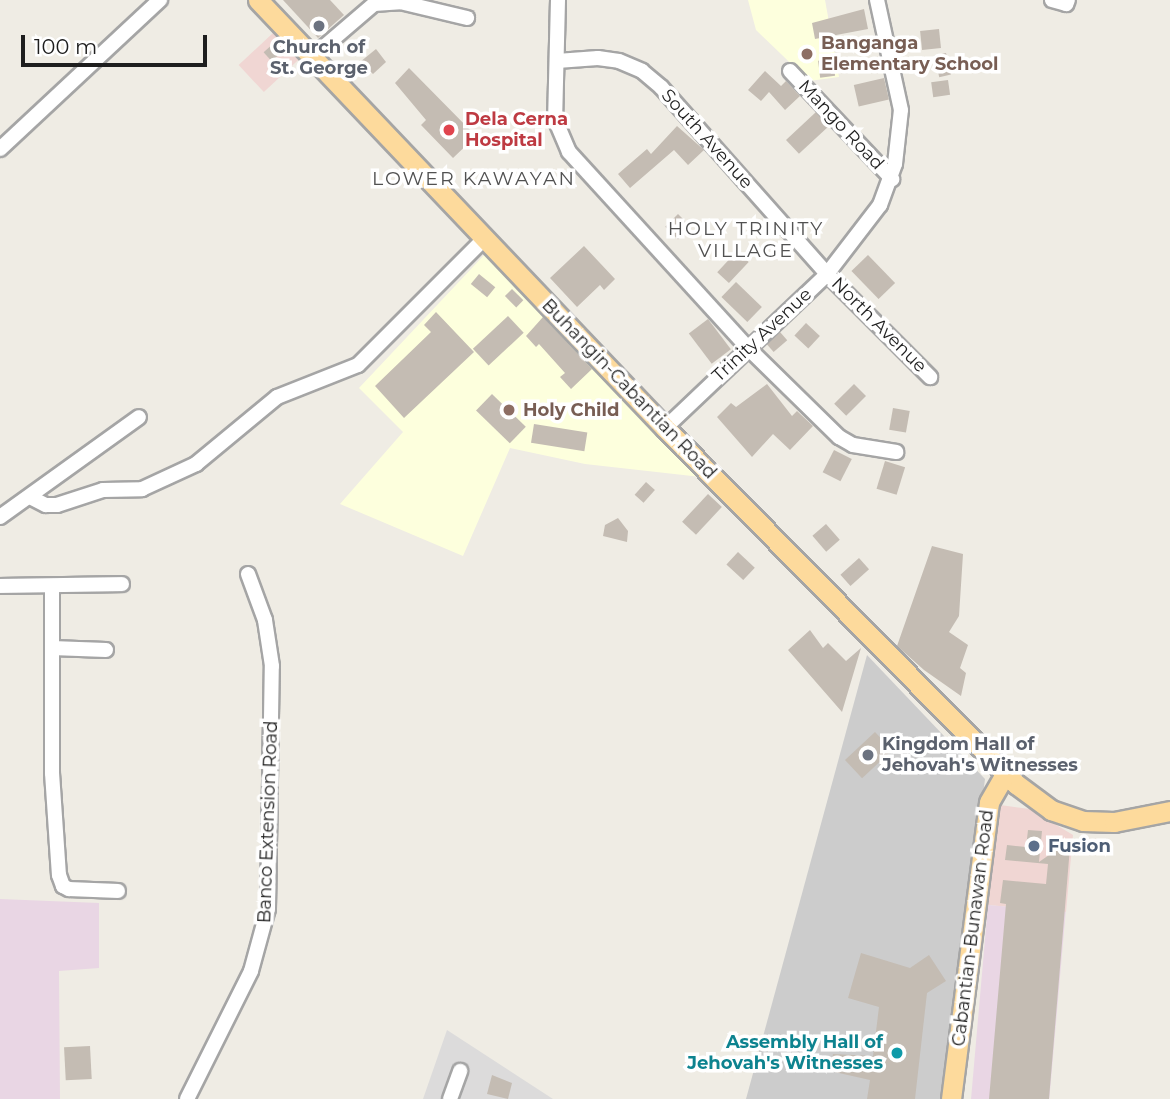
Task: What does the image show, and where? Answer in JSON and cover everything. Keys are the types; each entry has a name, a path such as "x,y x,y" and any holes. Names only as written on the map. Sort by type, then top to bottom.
{"main road":[{"name":"Buhangin-Cabantian Road","path":"258,0 665,428 1005,774"},
{"path":"1005,774 1039,803 1083,821 1114,822 1170,811"},
{"name":"Cabantian-Bunawan Road","path":"951,1099 987,816 993,792 1005,774"}],"street":[{"path":"0,149 160,0"},
{"path":"558,0 555,119 569,152 747,347 839,437 853,445 896,452"},
{"name":"Trinity Avenue","path":"665,428 747,347 827,274 880,205 892,179 901,110 877,0"},
{"path":"1052,0 1066,4 1068,0"},
{"path":"311,58 373,4 400,2 467,18"},
{"name":"South Avenue","path":"557,61 598,58 619,61 642,71 661,87 827,274"},
{"name":"Mango Road","path":"790,71 892,179"},
{"path":"30,496 46,505 57,505 103,490 142,489 196,464 278,397 358,365 486,237"},
{"name":"North Avenue","path":"827,274 930,377"},
{"path":"0,517 139,417"},
{"name":"Banco Extension Road","path":"187,1099 251,971 268,909 272,666 265,620 248,574"},
{"path":"0,586 122,584"},
{"path":"52,586 52,773 60,881 69,889 118,891"},
{"path":"52,648 106,650"},
{"path":"450,1099 460,1071"}],"shaded area":[{"name":"Banganga Elementary School","path":"748,0 825,0 839,77 809,81 756,30"},
{"path":"273,33 298,60 264,92 239,65"},
{"name":"Holy Child","path":"487,252 701,477 585,464 510,448 463,556 340,504 403,432 359,388"},
{"path":"867,655 985,779 945,1099 746,1099"},
{"path":"1000,805 1030,809 1073,835 1066,912 988,905"},
{"path":"0,899 99,903 99,968 59,971 60,1099 0,1099"},
{"path":"988,905 1066,912 1049,1099 971,1099"},
{"path":"447,1030 553,1099 423,1099"}],"building":[{"name":"Church of St. George","path":"283,0 330,0 344,15 318,38"},
{"path":"864,9 868,29 815,39 812,23"},
{"path":"939,29 941,48 922,50 920,31"},
{"path":"274,43 282,52 272,61 264,52"},
{"path":"376,49 386,62 373,74 360,62"},
{"path":"946,53 951,74 939,77 934,56"},
{"path":"833,59 835,76 820,78 818,61"},
{"name":"Dela Cerna Hospital","path":"409,68 476,136 453,158 421,125 426,120 395,83"},
{"path":"765,71 781,86 786,81 800,96 785,110 769,92 761,101 748,90"},
{"path":"884,78 889,99 859,106 854,85"},
{"path":"948,80 950,95 933,97 931,82"},
{"path":"816,112 829,126 799,154 786,140"},
{"path":"677,126 704,150 688,165 674,150 630,188 618,174 647,149 651,154"},
{"path":"678,214 691,227 678,239 665,227"},
{"path":"584,246 615,279 604,290 600,285 577,307 550,278"},
{"path":"737,251 749,262 729,283 717,272"},
{"path":"868,255 895,283 879,299 851,271"},
{"path":"479,274 495,287 487,297 471,284"},
{"path":"736,282 762,307 747,322 721,297"},
{"path":"512,289 523,300 516,307 505,296"},
{"path":"436,312 474,352 404,418 375,386 431,332 424,325"},
{"path":"508,316 524,333 489,366 473,349"},
{"path":"543,317 592,369 571,389 560,377 565,373 539,344 536,347 526,336"},
{"path":"708,319 731,349 712,364 689,333"},
{"path":"806,323 820,336 808,348 794,335"},
{"path":"780,332 787,340 774,352 766,344"},
{"path":"767,384 792,416 797,411 813,426 790,450 773,434 752,457 717,417 731,403 736,407"},
{"path":"854,384 866,396 846,416 834,404"},
{"path":"492,394 526,427 510,443 476,411"},
{"path":"893,408 910,411 906,433 889,430"},
{"path":"534,424 587,432 584,451 531,443"},
{"path":"834,450 852,459 840,481 823,472"},
{"path":"885,461 905,467 897,495 877,489"},
{"path":"646,482 655,490 644,503 635,495"},
{"path":"708,494 722,507 696,535 682,522"},
{"path":"618,518 628,531 627,542 603,536 605,525"},
{"path":"826,524 840,540 826,552 812,536"},
{"path":"932,546 963,554 959,616 949,632 968,645 960,668 966,673 961,696 924,670 897,646"},
{"path":"738,552 755,568 743,580 726,564"},
{"path":"859,558 869,569 850,586 840,575"},
{"path":"810,630 823,648 828,643 846,661 861,648 842,712 788,650"},
{"name":"Kingdom Hall of Jehovah's Witnesses","path":"875,732 892,750 862,778 845,760"},
{"path":"1028,830 1042,831 1039,862 1062,846 1070,847 1049,1099 989,1099 1006,904 1000,903 1003,880 1046,884 1048,864 1005,860 1007,845 1026,847"},
{"name":"Assembly Hall of Jehovah's Witnesses","path":"861,953 910,968 929,955 946,981 927,993 915,1099 867,1099 870,1080 830,1071 833,1054 873,1056 879,1007 848,998"},
{"path":"90,1046 92,1079 66,1080 64,1047"},
{"path":"492,1075 512,1083 508,1099 487,1094"}],"place":[{"name":"Church of St. George","path":"319,26"},
{"name":"Banganga Elementary School","path":"807,54"},
{"name":"Dela Cerna Hospital","path":"449,130"},
{"name":"Holy Child","path":"509,410"},
{"name":"Kingdom Hall of Jehovah's Witnesses","path":"868,755"},
{"name":"Fusion","path":"1034,846"},
{"name":"Assembly Hall of Jehovah's Witnesses","path":"897,1053"}],"district":[{"name":"LOWER KAWAYAN","path":"474,179"},
{"name":"HOLY TRINITY VILLAGE","path":"746,240"}]}
